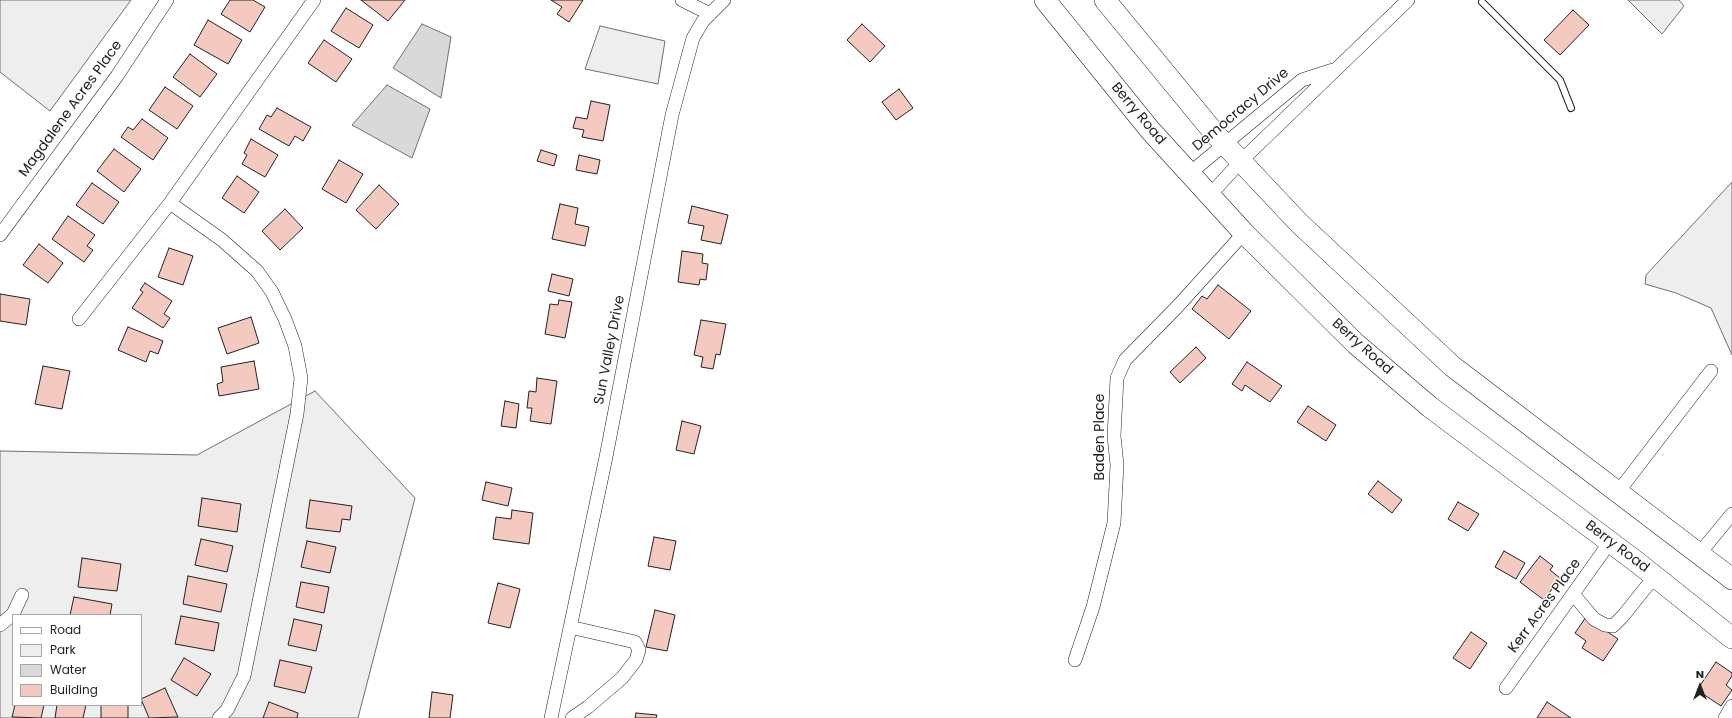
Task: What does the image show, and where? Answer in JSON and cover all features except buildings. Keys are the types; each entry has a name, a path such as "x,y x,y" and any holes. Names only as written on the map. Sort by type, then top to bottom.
{"highway":[{"name":"Berry Road","path":"1045,0 1150,130 1244,233 1356,344 1430,407 1655,576 1732,638"},
{"path":"1105,0 1225,144 1299,223 1452,366 1732,579"}],"street":[{"name":"Magdalene Acres Place","path":"0,235 117,76 167,0"},
{"path":"79,319 170,203 314,0"},
{"path":"682,0 710,14"},
{"name":"Sun Valley Drive","path":"551,718 606,457 672,115 693,38 697,30 710,14 724,0"},
{"name":"Democracy Drive","path":"1210,195 1241,161 1408,0"},
{"name":"Democracy Drive","path":"1190,173 1302,80 1337,68"},
{"path":"170,203 222,240 257,270 272,292 285,319 295,346 301,378 296,414 244,676 227,710 219,718"},
{"name":"Baden Place","path":"1075,660 1093,607 1114,523 1117,465 1114,436 1117,378 1125,360 1178,306 1244,233"},
{"path":"1618,492 1711,372"},
{"path":"1699,554 1732,514"},
{"name":"Kerr Acres Place","path":"1506,688 1610,542"},
{"path":"1573,594 1594,619 1605,626 1613,626 1623,616 1655,576"},
{"path":"13,614 22,595"},
{"path":"0,625 12,615"},
{"path":"570,627 635,642 639,650 636,660 622,678 588,707 572,718"},
{"path":"1725,718 1732,706"}],"lane":[{"path":"1482,2 1560,80 1571,108"}],"green space":[{"path":"0,0 131,0 50,111 0,72"},
{"path":"1628,0 1679,0 1684,6 1662,34"},
{"path":"600,26 665,41 658,84 585,69"},
{"path":"1732,182 1732,355 1711,308 1676,293 1645,284 1646,275"},
{"path":"315,391 415,498 358,718 0,718 0,451 197,455"}],"water":[{"path":"422,24 451,37 441,98 393,68"},
{"path":"387,85 430,109 412,158 352,125"}]}
